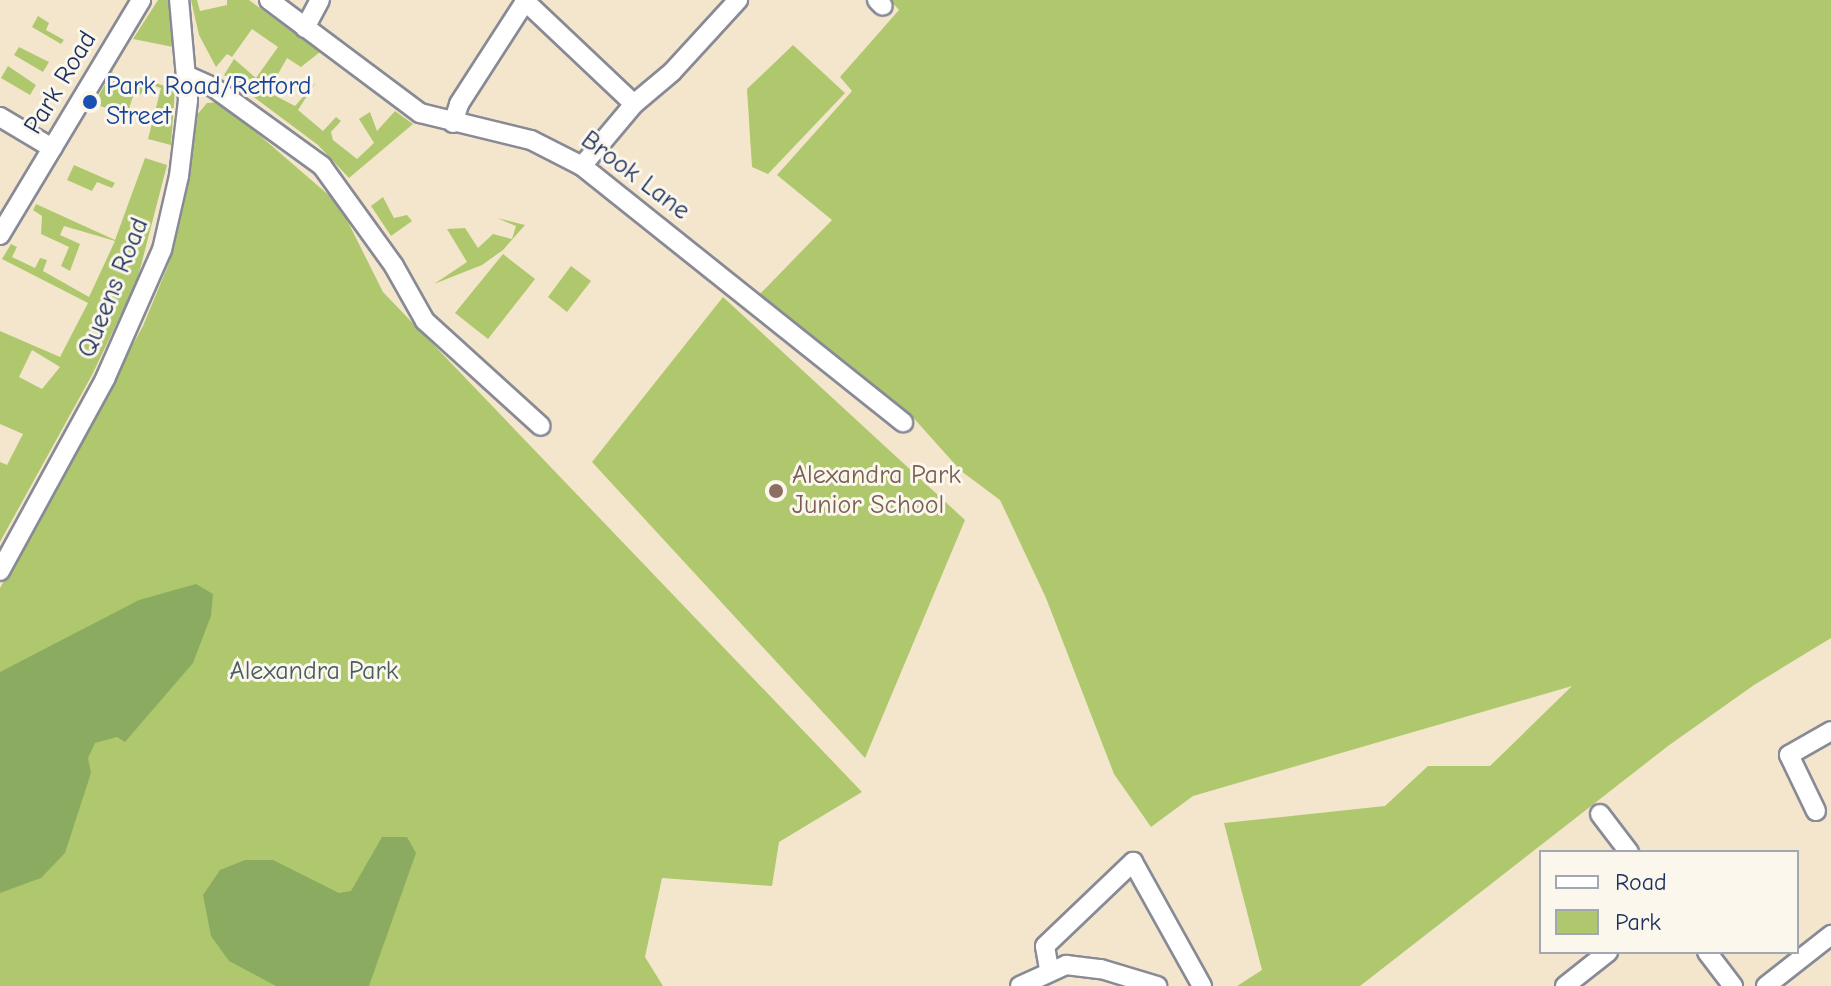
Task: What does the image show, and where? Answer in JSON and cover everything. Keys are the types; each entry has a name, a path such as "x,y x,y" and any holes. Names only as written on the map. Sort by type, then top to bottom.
{"street":[{"name":"Park Road","path":"0,235 141,0"},
{"name":"Queens Road","path":"0,571 105,379 157,264 182,157 188,76 179,0"},
{"name":"Brook Lane","path":"269,0 420,113 531,140 582,166 903,422"},
{"path":"305,28 320,0"},
{"path":"453,123 459,104 525,0 634,104"},
{"path":"582,166 634,104 672,72 738,0"},
{"path":"188,76 213,87 322,166 374,237 425,321 541,426"},
{"path":"0,117 52,148"},
{"path":"1816,811 1789,755 1831,731"},
{"path":"1600,814 1627,850"},
{"path":"1049,969 1045,946 1133,862 1202,986"},
{"path":"1766,986 1831,935"},
{"path":"1565,986 1605,954"},
{"path":"1709,954 1733,986"},
{"path":"1020,986 1049,969 1086,966 1157,986"}],"green space":[{"path":"158,0 168,0 173,47 133,39"},
{"path":"191,0 197,0 200,11 227,5 227,0 249,0 320,52 301,67 287,58 268,92 295,106 316,82 298,110 323,131 336,117 341,121 331,132 333,140 357,159 374,143 359,119 370,112 377,131 395,111 413,124 349,178 318,145 224,75 234,59 256,78 278,47 252,29 232,57 227,54 216,67 199,35"},
{"path":"890,0 1831,0 1831,638 1754,685 1668,746 1360,986 1237,986 1262,970 1224,823 1385,806 1428,766 1490,766 1572,686 1193,796 1151,827 1114,774 1046,598 1000,500 961,471 910,414 758,296 832,220 777,175 852,91 840,77 899,10"},
{"path":"38,16 49,23 46,30 64,40 61,44 32,27"},
{"path":"793,45 845,93 768,174 752,167 747,89"},
{"path":"19,47 49,62 43,72 14,55"},
{"path":"8,66 36,85 30,95 1,78"},
{"path":"113,70 111,80 139,89 142,79 175,89 171,145 148,139 161,88 148,84 140,95 134,93 127,115 94,104"},
{"name":"Alexandra Park","path":"221,102 339,204 383,292 862,792 779,842 772,886 662,878 645,957 663,986 0,986 0,588 143,326 169,263 196,116 207,103"},
{"path":"145,158 167,165 137,281 92,375 0,542 0,462 7,465 23,434 0,424 0,331 60,357 88,303 2,259 11,244 17,247 12,257 35,268 40,258 47,260 43,271 89,297 115,241 64,226 60,235 80,244 70,271 61,266 69,247 41,234 42,216 33,210 36,204 115,240","holes":["32,350 60,367 42,389 19,377"]},
{"path":"74,165 115,183 112,188 97,182 92,191 67,180"},
{"path":"383,197 394,218 407,215 412,221 391,236 371,206"},
{"path":"497,218 525,225 503,250 482,265 434,284 467,262 447,229 465,228 478,248 493,234 512,239 516,226"},
{"path":"503,254 535,279 488,339 455,313"},
{"path":"571,266 591,281 567,312 548,297"},
{"name":"Alexandra Park Junior School","path":"723,297 965,520 865,758 592,462"},
{"path":"196,584 213,594 211,616 193,663 125,742 117,737 95,743 88,758 91,773 65,853 41,878 0,893 0,672 139,600"},
{"path":"382,837 407,837 416,853 369,986 276,986 229,961 211,936 203,895 220,870 245,860 273,860 339,893 351,891"}],"place":[{"name":"Park Road/Retford Street","path":"90,102"},
{"name":"Alexandra Park Junior School","path":"776,491"}]}
